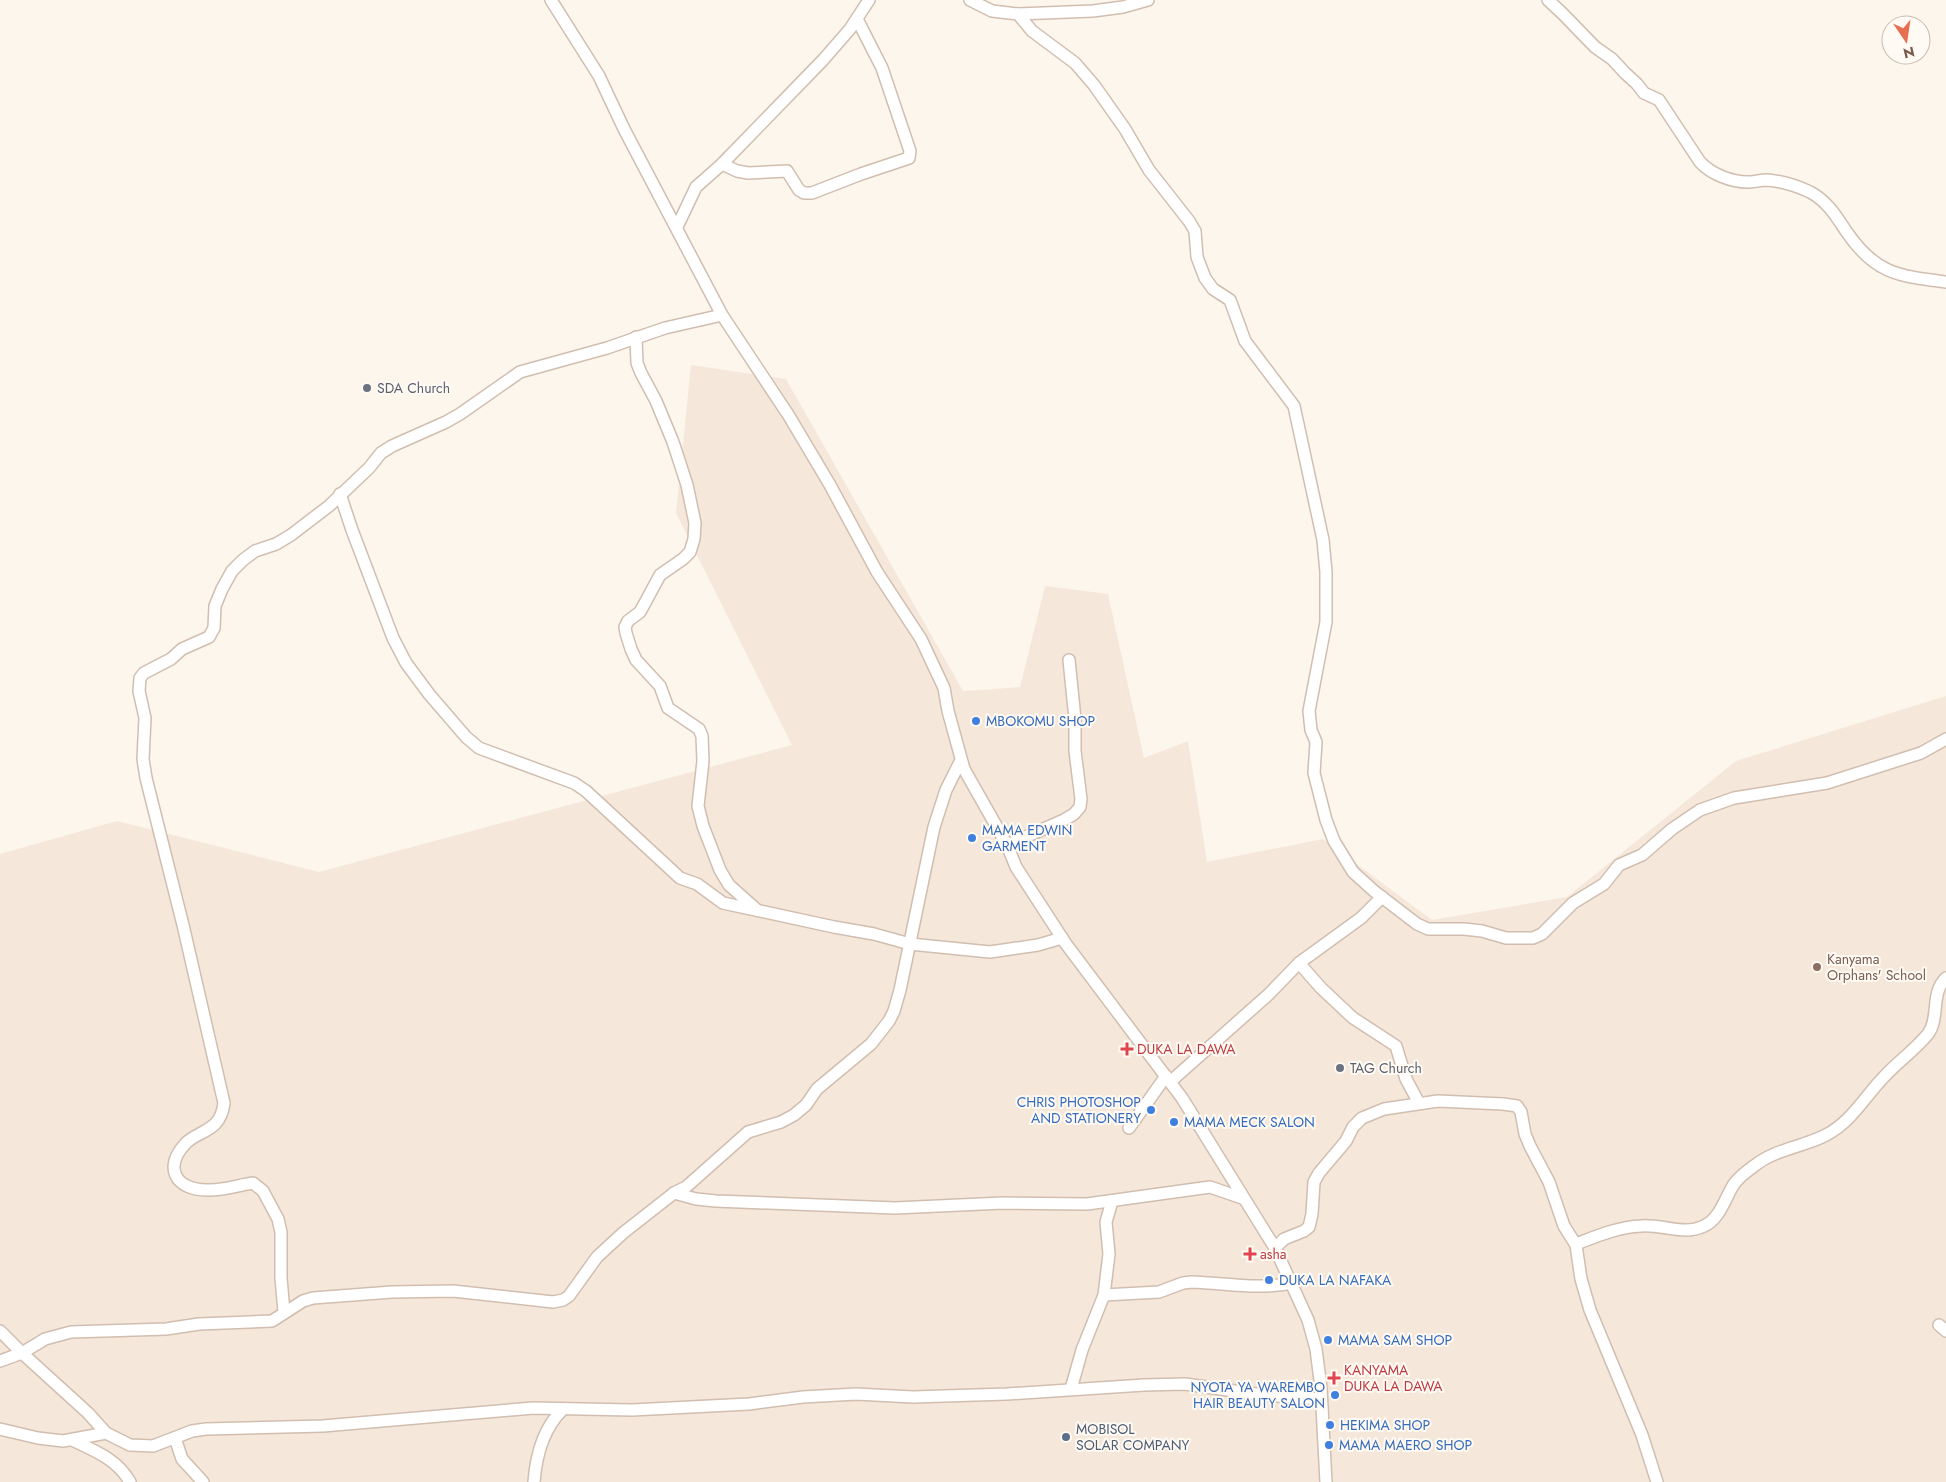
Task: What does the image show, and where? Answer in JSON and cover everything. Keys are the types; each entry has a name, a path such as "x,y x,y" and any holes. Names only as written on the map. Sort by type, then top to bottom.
{"street":[{"path":"551,0 599,76 624,129 722,314 788,416 830,485 877,572 921,639 944,688 961,760 1007,845 1016,867 1062,938 1168,1079 1275,1248 1308,1320 1316,1349 1326,1482"},
{"path":"677,227 696,187 722,164 823,60 857,19 869,0"},
{"path":"970,0 992,10 1018,14 1093,11 1123,7 1148,0"},
{"path":"1548,0 1595,47 1612,59 1644,93 1659,100 1700,162 1706,167 1733,180 1748,182 1766,180 1796,186 1809,192 1821,198 1852,241 1883,268 1902,276 1946,282"},
{"path":"1018,14 1032,31 1075,63 1094,85 1126,129 1148,170 1189,220 1195,231 1197,257 1205,278 1213,289 1230,300 1245,341 1294,406 1323,540 1326,572 1326,622 1309,712 1311,730 1316,742 1314,773 1326,820 1334,841 1353,872 1382,897 1417,924 1428,928 1464,928 1506,938 1533,938 1542,934 1573,904 1604,884 1619,865 1642,855 1665,835 1700,810 1734,798 1828,783 1921,753 1946,739"},
{"path":"722,164 737,171 748,173 786,170 799,190 807,194 832,187 861,174 909,158 910,151 882,68 857,19"},
{"path":"284,1312 280,1266 281,1232 278,1219 263,1191 253,1183 215,1190 192,1188 176,1179 174,1174 175,1161 187,1142 214,1126 221,1117 224,1103 183,925 146,778 143,759 145,718 139,684 140,678 144,673 171,659 190,645 209,636 214,628 215,606 222,589 232,571 243,560 255,552 276,544 291,535 329,506 365,472 381,453 392,446 460,414 520,372 607,348 636,337 722,314"},
{"path":"636,337 637,363 640,373 656,401 673,442 695,523 694,539 690,552 683,560 660,574 640,612 628,621 625,627 626,633 636,660 660,686 668,708 699,729 702,736 702,761 698,806 702,826 720,870 729,885 759,911"},
{"path":"340,494 380,603 402,654 418,680 466,737 488,752 574,782 680,878 697,884 723,903 874,934 910,944 990,952 1038,945 1062,938"},
{"path":"1007,845 1064,820 1074,814 1080,807 1075,751 1075,718 1069,660"},
{"path":"0,1361 22,1353 45,1339 71,1332 166,1329 208,1324 265,1322 276,1319 302,1301 313,1298 392,1292 453,1291 553,1302 569,1296 597,1257 623,1233 674,1193 686,1186 748,1132 781,1122 794,1115 806,1105 817,1089 871,1044 889,1021 894,1011 910,944 934,827 946,790 961,760"},
{"path":"1129,1128 1168,1079 1269,994 1299,963 1361,918 1382,897"},
{"path":"1299,963 1321,988 1353,1018 1396,1046 1406,1079 1420,1103"},
{"path":"1576,1244 1620,1228 1643,1226 1692,1231 1706,1225 1714,1219 1735,1182 1755,1165 1777,1153 1826,1135 1851,1117 1881,1080 1916,1048 1932,1028 1935,1004 1946,978"},
{"path":"1275,1248 1284,1239 1304,1232 1309,1227 1312,1214 1314,1182 1319,1172 1346,1142 1356,1122 1362,1118 1384,1108 1420,1103 1468,1102 1510,1104 1519,1108 1530,1146 1544,1170 1564,1226 1576,1244 1581,1279 1590,1310 1642,1435 1657,1482"},
{"path":"674,1193 696,1199 716,1201 846,1207 1003,1203 1087,1204 1210,1186 1242,1198"},
{"path":"1071,1389 1082,1350 1104,1295 1109,1254 1106,1222 1112,1201"},
{"path":"1104,1295 1159,1292 1183,1283 1192,1282 1260,1286 1292,1283"},
{"path":"0,1331 88,1413 106,1433 135,1447 153,1446 192,1431 206,1429 323,1426 532,1408 632,1410 749,1404 803,1397 856,1394 913,1397 1185,1384 1263,1395 1321,1399"},
{"path":"534,1482 538,1453 542,1441 554,1418 562,1410"},
{"path":"0,1429 38,1438 63,1440 106,1433"},
{"path":"175,1438 182,1459 203,1482"},
{"path":"72,1439 105,1456 123,1471 130,1482"}],"shaded area":[{"path":"691,365 786,379 963,691 1020,687 1045,586 1108,594 1144,758 1188,741 1207,862 1323,839 1432,920 1567,897 1736,761 1946,696 1946,1482 0,1482 0,854 117,821 319,872 792,745 676,513"}],"place":[{"name":"SDA Church","path":"367,388"},
{"name":"MBOKOMU SHOP","path":"976,721"},
{"name":"MAMA EDWIN GARMENT","path":"972,838"},
{"name":"Kanyama Orphans' School","path":"1817,967"},
{"name":"DUKA LA DAWA","path":"1127,1049"},
{"name":"TAG Church","path":"1340,1068"},
{"name":"CHRIS PHOTOSHOP AND STATIONERY","path":"1151,1110"},
{"name":"MAMA MECK SALON","path":"1174,1122"},
{"name":"asha","path":"1250,1254"},
{"name":"DUKA LA NAFAKA","path":"1269,1280"},
{"name":"MAMA SAM SHOP","path":"1328,1340"},
{"name":"KANYAMA DUKA LA DAWA","path":"1334,1378"},
{"name":"NYOTA YA WAREMBO HAIR BEAUTY SALON","path":"1335,1395"},
{"name":"HEKIMA SHOP","path":"1330,1425"},
{"name":"MOBISOL SOLAR COMPANY","path":"1066,1437"},
{"name":"MAMA MAERO SHOP","path":"1329,1445"}]}
